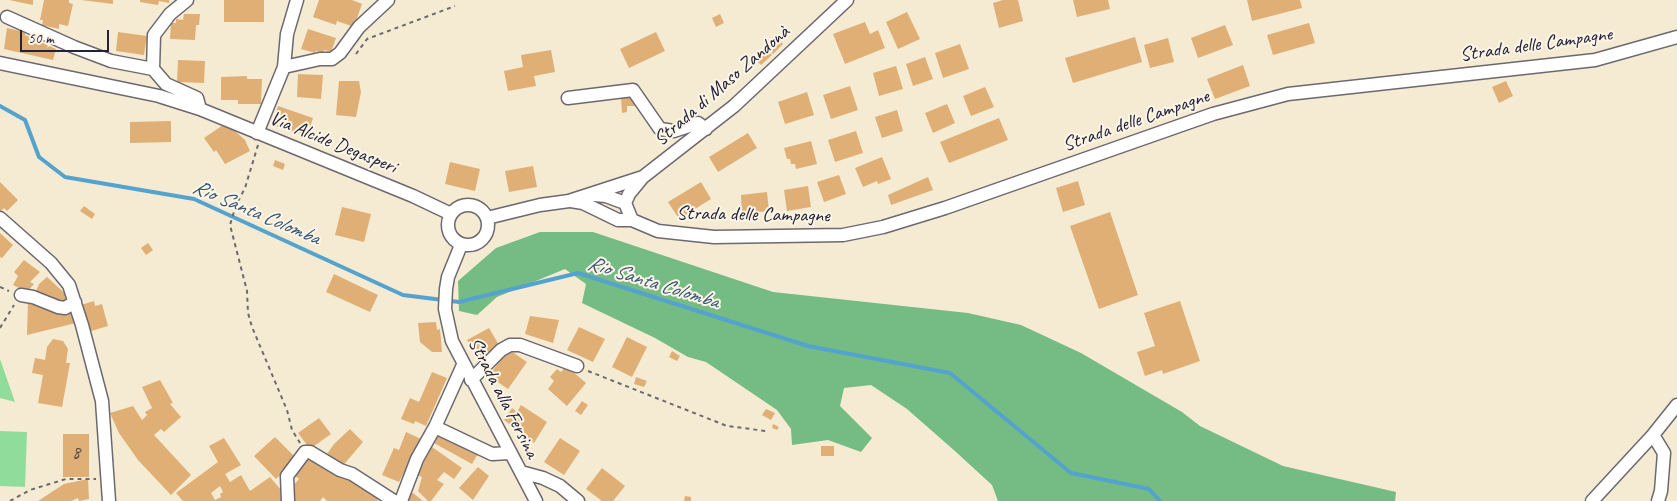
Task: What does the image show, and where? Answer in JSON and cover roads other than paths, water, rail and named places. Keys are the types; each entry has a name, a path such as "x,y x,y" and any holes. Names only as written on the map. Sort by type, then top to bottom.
{"street":[{"path":"7,17 83,51 111,61 153,69 154,35 170,14 187,0"},
{"path":"257,133 284,67 287,34 297,0"},
{"path":"284,67 320,58 332,59 340,53 359,27 388,0"},
{"name":"Strada di Maso Zandonà","path":"626,203 629,194 643,177 734,106 847,0"},
{"name":"Strada delle Campagne","path":"632,220 658,231 714,237 843,235 884,226 945,208 1213,114 1288,94 1595,60 1677,37"},
{"name":"Via Alcide Degasperi","path":"0,63 159,96 200,109 413,196 451,214"},
{"name":"Via Alcide Degasperi","path":"153,69 166,84 197,98 200,109"},
{"path":"568,98 633,90 660,129 674,131 698,123 706,129"},
{"path":"487,218 540,205 568,201 643,177"},
{"path":"591,194 606,196 626,203"},
{"path":"568,201 583,203 618,220 632,220 626,203"},
{"path":"598,210 626,203"},
{"path":"470,205 480,209 487,218 489,227 486,236 479,243 471,246 454,240 449,232 448,223 451,214 459,207 470,205"},
{"path":"0,218 51,263 69,285 82,325 102,402 108,501"},
{"name":"Strada alla Fersina","path":"461,244 448,277 445,309 452,341 462,365 536,501"},
{"path":"21,296 65,308 75,302"},
{"path":"471,380 501,350 510,345 520,345 577,366"},
{"path":"401,501 417,459 435,427 462,365"},
{"path":"1592,501 1653,435 1677,405"},
{"path":"435,427 492,454 510,453"},
{"path":"1653,435 1664,453 1661,491 1658,501"},
{"path":"288,501 287,476 305,452 310,452 340,470 352,474 394,501"},
{"path":"521,472 543,478 560,486 578,501"}],"waterway":[{"name":"Rio Santa Colomba","path":"0,106 25,120 39,157 65,177 194,199 403,295 459,302 578,273 808,346 950,373 1071,473 1149,489 1160,501"}]}
